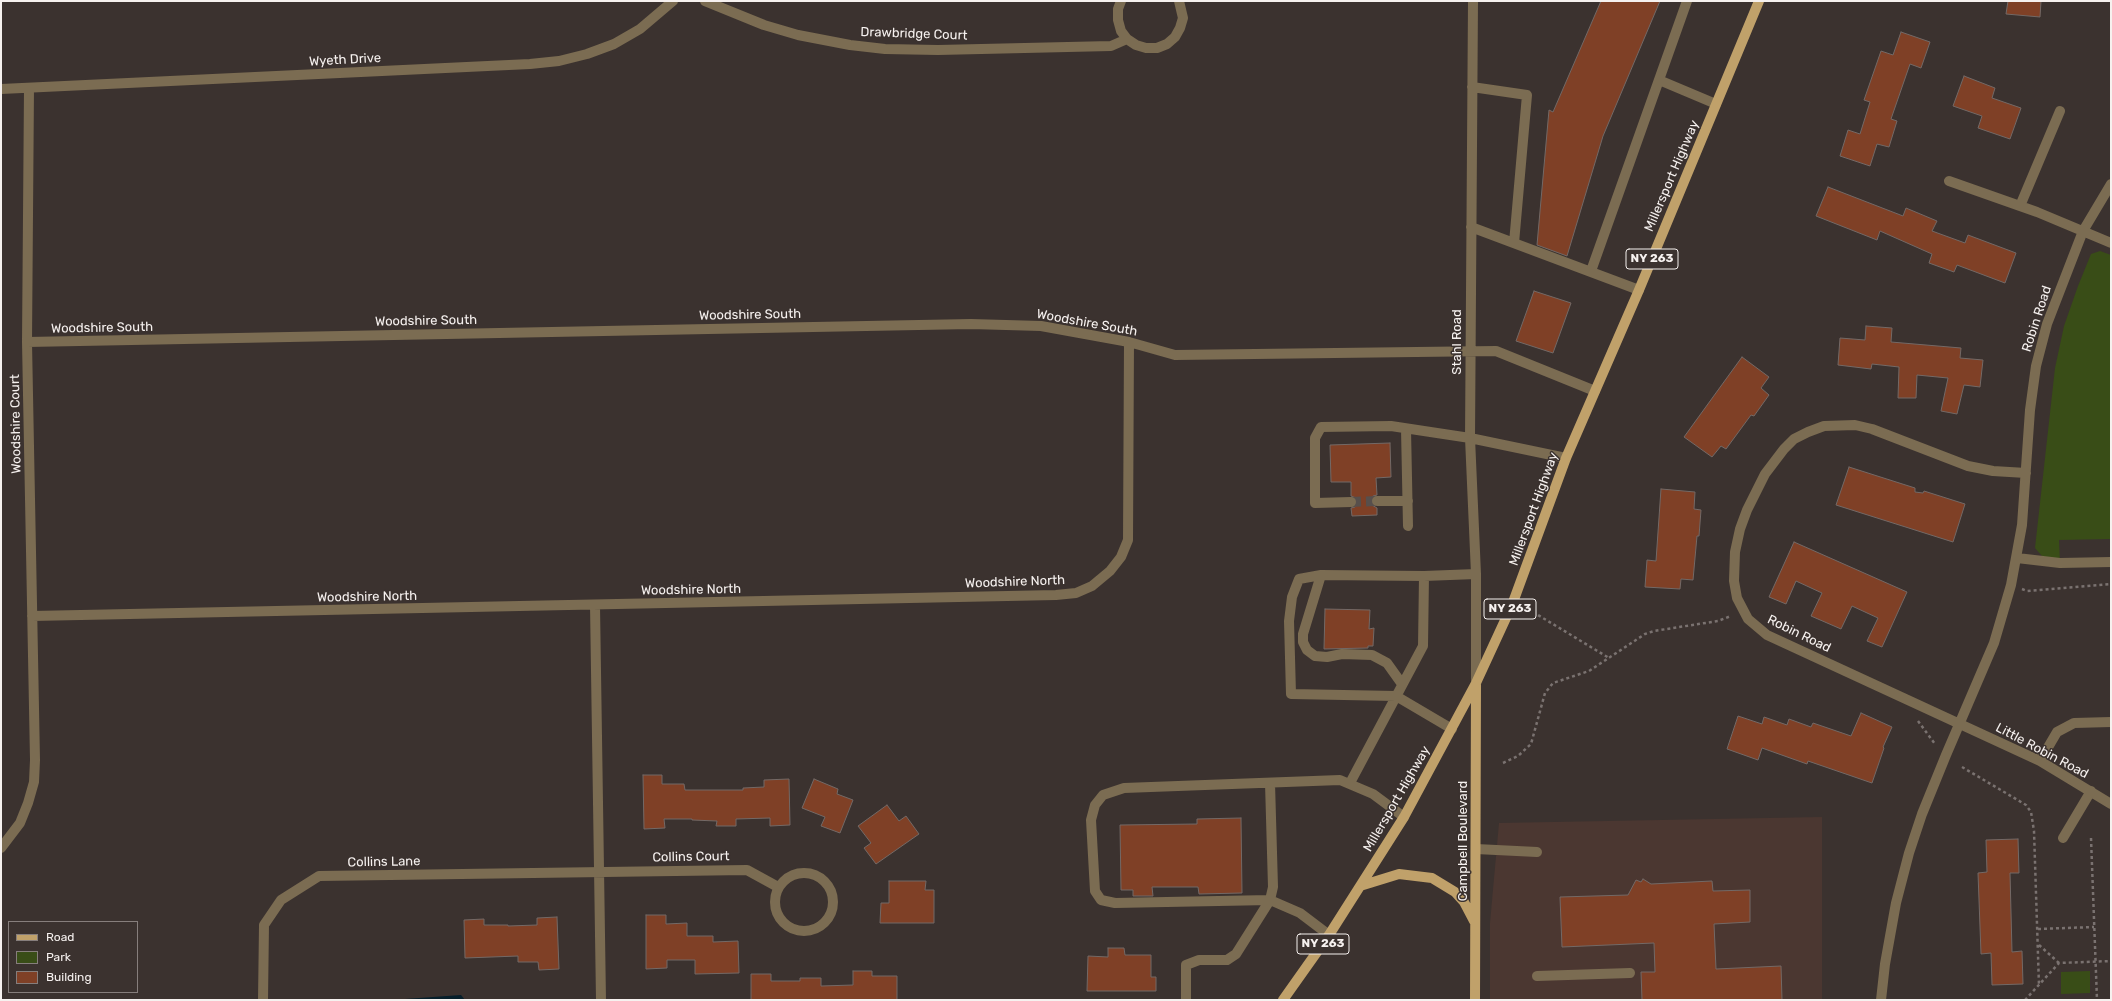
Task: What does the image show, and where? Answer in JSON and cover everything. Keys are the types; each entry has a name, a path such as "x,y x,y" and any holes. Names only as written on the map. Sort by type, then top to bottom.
{"main road":[{"name":"Millersport Highway","path":"1288,998 1404,816 1476,683 1512,605 1566,458 1639,290 1759,1"},
{"name":"Campbell Boulevard","path":"1475,1000 1476,683"},
{"path":"1360,886 1399,874 1432,878 1442,883 1464,902 1475,923"}],"street":[{"name":"Wyeth Drive","path":"1,89 514,65 559,61 587,54 614,44 640,29 673,1"},
{"name":"Drawbridge Court","path":"706,1 758,22 798,34 850,45 938,50 1111,46 1127,39"},
{"path":"1121,1 1118,9 1118,20 1121,31 1127,39 1136,45 1146,48 1157,48 1167,44 1175,37 1183,18 1179,1"},
{"name":"Stahl Road","path":"1473,1 1470,438 1476,574 1476,683"},
{"path":"1591,271 1687,1"},
{"path":"1659,80 1716,104"},
{"path":"1472,87 1527,94 1514,242"},
{"name":"Woodshire Court","path":"1,848 20,823 28,803 34,782 35,760 27,342 29,88"},
{"path":"2020,206 2060,111"},
{"path":"1949,181 2083,230 2111,243"},
{"name":"Robin Road","path":"1881,1000 1885,964 1896,903 1909,852 1922,814 1994,643 2011,585 2016,558 2026,472 2030,410 2036,366 2047,324 2083,230 2111,184"},
{"path":"1471,227 1639,290"},
{"name":"Woodshire South","path":"27,342 971,324 1041,326 1129,342 1175,356 1470,350 1496,351 1595,391"},
{"name":"Woodshire North","path":"32,616 1056,595 1076,593 1092,586 1110,571 1121,557 1128,540 1129,342"},
{"name":"Robin Road","path":"1959,724 1767,635 1756,627 1743,611 1735,586 1734,566 1740,530 1746,510 1766,474 1784,449 1794,439 1824,426 1855,425 1872,429 1968,466 1993,471 2026,472"},
{"path":"1351,502 1315,503 1315,438 1321,427 1391,426 1470,438 1566,458"},
{"path":"1406,428 1408,526"},
{"path":"1377,502 1408,501"},
{"path":"2016,558 2060,563 2111,562"},
{"path":"1452,729 1396,696 1291,694 1289,621 1292,597 1299,579 1321,576 1424,576 1476,574"},
{"path":"1321,576 1303,634 1303,642 1307,650 1315,656 1327,657 1342,654 1372,655 1387,663 1402,684"},
{"path":"1350,783 1423,646 1424,576"},
{"path":"595,605 601,1000"},
{"path":"2040,761 2057,732 2074,723 2111,722"},
{"name":"Little Robin Road","path":"1959,724 2040,761 2111,804"},
{"path":"1329,935 1300,913 1270,900 1115,903 1101,900 1095,891 1091,820 1095,805 1103,795 1124,788 1340,780 1373,794 1404,816"},
{"path":"1186,1000 1186,965 1199,960 1227,960 1236,954 1270,900 1273,887 1270,783"},
{"path":"2063,838 2091,791"},
{"path":"1476,849 1537,852"},
{"name":"Collins Court","path":"599,872 747,870 778,887"},
{"name":"Collins Lane","path":"263,1000 264,925 281,900 319,876 599,872"},
{"path":"803,872 813,874 828,886 832,895 830,914 817,927 808,930 799,930 790,927 777,914 775,896 778,887 784,880 793,875 803,872"},
{"path":"1537,976 1630,973"}],"path":[{"path":"2011,585 2027,591 2111,584"},
{"path":"1503,763 1518,756 1531,744 1535,735 1545,693 1553,682 1590,671 1645,634 1654,631 1718,621 1743,611"},
{"path":"1533,612 1609,658"},
{"path":"1916,718 1936,745"},
{"path":"1962,767 2026,805 2031,812 2034,831 2039,986"},
{"path":"2091,838 2097,1000"},
{"path":"2038,930 2094,927"},
{"path":"2038,945 2059,963 2111,961"},
{"path":"2025,1000 2059,963"}],"shaded area":[{"path":"1822,817 1822,1000 1490,1000 1490,923 1499,823"}],"green space":[{"path":"2100,251 2111,255 2111,539 2059,540 2060,563 2042,556 2035,548 2055,368 2064,326 2078,286 2091,254"},
{"path":"2090,971 2090,993 2061,994 2061,972"}],"water":[{"path":"461,995 465,1000 405,1000 405,999"}],"building":[{"path":"1601,1 1660,1 1603,136 1567,256 1537,245 1549,110 1553,112"},
{"path":"2008,1 2041,1 2040,17 2006,14"},
{"path":"1901,32 1930,42 1921,68 1910,64 1891,119 1897,121 1889,147 1877,144 1870,166 1840,156 1848,130 1860,134 1870,102 1864,100 1881,51 1893,55"},
{"path":"1964,76 1995,88 1992,98 2021,108 2010,139 1978,128 1982,116 1953,106"},
{"path":"1828,187 1903,216 1906,208 1937,221 1932,231 1965,243 1968,235 2016,253 2005,283 1957,265 1954,272 1929,263 1932,254 1880,231 1877,240 1816,216"},
{"path":"1534,291 1571,303 1553,353 1516,341"},
{"path":"1866,326 1892,328 1891,342 1961,348 1960,358 1983,360 1980,387 1964,385 1957,414 1941,411 1948,378 1917,375 1916,398 1898,398 1899,367 1872,364 1871,369 1838,365 1840,338 1865,340"},
{"path":"1742,357 1769,377 1761,388 1769,395 1754,416 1751,415 1726,449 1721,446 1712,457 1684,437"},
{"path":"1390,443 1391,477 1376,478 1377,495 1373,496 1371,501 1372,505 1377,508 1377,515 1352,516 1351,508 1355,507 1357,502 1356,498 1351,496 1351,482 1331,482 1330,445"},
{"path":"1849,467 1915,488 1915,492 1923,493 1924,491 1965,504 1953,542 1836,505"},
{"path":"1661,489 1695,492 1694,509 1701,510 1693,580 1681,579 1680,589 1645,587 1647,560 1656,561"},
{"path":"1794,542 1907,592 1882,647 1867,641 1878,618 1852,606 1841,629 1811,616 1822,593 1796,581 1786,604 1769,597"},
{"path":"1325,609 1370,610 1369,629 1374,628 1373,646 1368,646 1368,648 1324,649"},
{"path":"1861,713 1892,727 1883,747 1884,748 1872,783 1808,761 1807,764 1762,748 1758,760 1727,749 1738,716 1762,724 1764,717 1787,725 1789,719 1811,727 1813,723 1851,736"},
{"path":"643,775 662,775 662,784 684,784 685,790 743,790 743,788 764,787 764,780 789,779 790,825 770,826 770,818 736,819 736,826 716,826 717,821 664,819 665,828 644,829"},
{"path":"814,779 838,789 837,794 853,800 840,833 821,826 825,817 802,808"},
{"path":"887,805 899,821 906,816 919,834 876,864 864,848 871,843 858,826"},
{"path":"1241,818 1242,893 1199,894 1198,887 1152,887 1153,896 1133,896 1133,890 1121,890 1120,825 1197,824 1197,819"},
{"path":"2018,839 2019,873 2010,873 2012,952 2022,951 2023,984 1992,985 1991,953 1981,954 1978,873 1987,872 1986,840"},
{"path":"1643,879 1651,884 1712,881 1713,891 1750,890 1750,922 1714,924 1716,969 1781,966 1782,1000 1642,1000 1641,972 1655,972 1654,943 1562,947 1560,897 1628,895 1636,880 1641,882"},
{"path":"889,881 926,881 925,890 934,890 934,923 880,923 881,903 889,903"},
{"path":"646,915 666,915 666,924 687,923 687,936 713,936 713,942 738,941 739,973 695,974 695,960 667,960 667,968 646,969"},
{"path":"557,917 559,969 539,970 538,962 518,962 518,956 465,958 464,920 484,919 484,925 508,926 537,925 537,918"},
{"path":"1108,948 1124,948 1125,955 1151,955 1151,977 1156,977 1156,991 1087,991 1088,956 1108,957"},
{"path":"853,971 872,971 872,976 897,976 897,1000 751,1000 751,974 771,974 771,981 800,981 800,978 821,978 821,986 853,985"}],"tunnel":[{"path":"1351,502 1377,501"}]}
